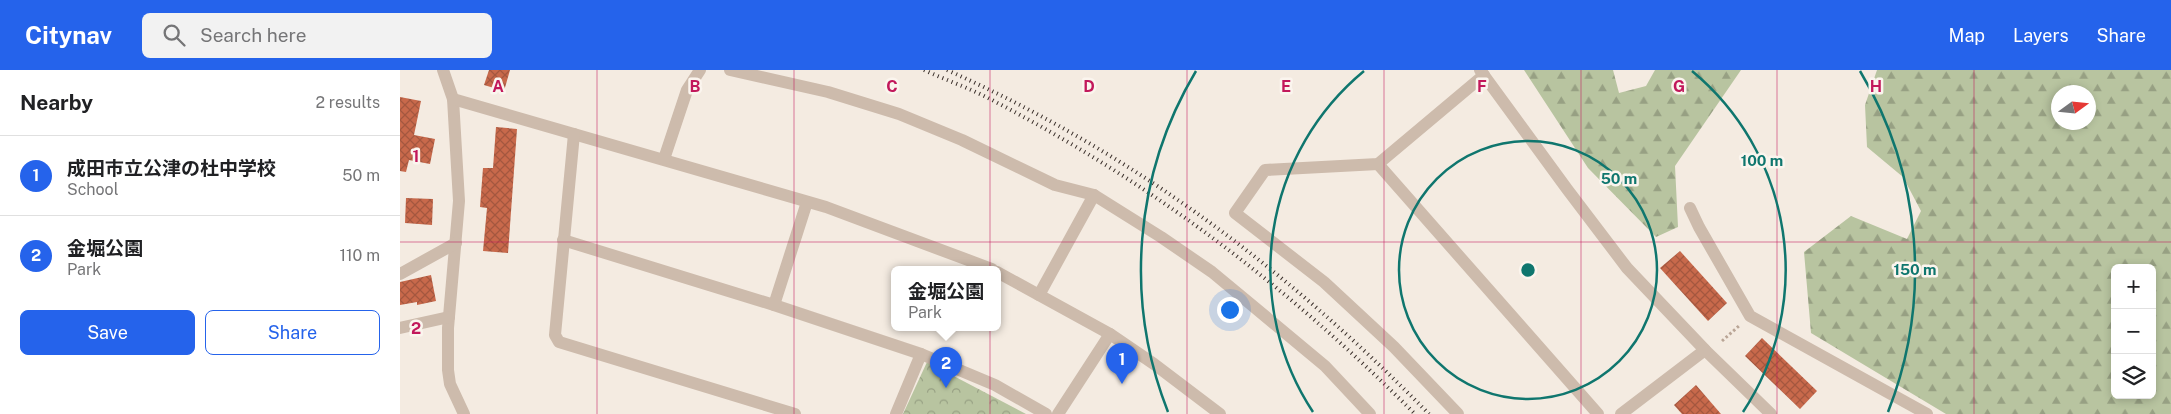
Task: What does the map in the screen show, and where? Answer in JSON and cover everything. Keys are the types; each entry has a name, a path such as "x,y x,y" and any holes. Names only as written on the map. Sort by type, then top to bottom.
{"street":[{"path":"442,70 453,99 459,201 449,317 448,370 450,384 464,414"},
{"path":"664,159 686,90 700,70"},
{"path":"730,70 828,92 899,114 962,140 1055,185 1094,195 1162,237 1212,272 1326,366 1370,414"},
{"path":"1458,414 1394,347 1324,282 1235,212 1265,170 1378,164 1482,73 1628,268 1705,350 1771,414"},
{"path":"453,99 807,202 862,220 984,266"},
{"path":"574,134 555,335 559,342 795,414"},
{"path":"1378,164 1598,414"},
{"path":"1039,295 1094,195"},
{"path":"774,304 807,202"},
{"path":"1690,208 1726,276 1750,316 1927,414"},
{"path":"563,240 774,304 921,354 995,385 1046,414"},
{"path":"400,274 456,243"},
{"path":"1001,274 1110,334 1154,364 1220,414"},
{"path":"400,328 449,317"},
{"path":"1058,414 1110,334"},
{"path":"1621,414 1705,350"},
{"path":"896,414 921,354"}],"path":[{"path":"1722,341 1750,316"}],"green space":[{"path":"1524,70 1613,70 1619,93 1646,86 1655,70 1741,70 1675,166 1678,227 1656,237 1588,168"},
{"path":"1877,70 2171,70 2171,414 1946,414 1811,333 1804,252 1851,216 1907,239 1921,211 1903,177 1867,147 1865,105"},
{"path":"927,362 1026,414 903,414"}],"building":[{"path":"489,70 510,70 504,91 484,85"},
{"path":"400,97 421,101 414,135 435,139 430,164 409,160 406,172 400,171"},
{"path":"496,127 517,129 508,253 483,251 487,208 480,207 483,168 493,168"},
{"path":"406,198 433,199 432,225 405,223"},
{"path":"1680,251 1727,303 1708,321 1660,268"},
{"path":"431,275 436,301 417,305 417,302 400,305 400,282"},
{"path":"1762,338 1817,391 1800,409 1745,356"},
{"path":"1696,385 1721,414 1682,414 1674,405"}],"railway":[{"path":"924,70 982,95 1049,131 1162,202 1267,280 1317,322 1415,414"},
{"path":"947,70 1081,138 1144,177 1204,219 1263,263 1320,311 1429,414"}],"place":[{"name":"成田市立公津の杜中学校","path":"1122,384"},
{"name":"金堀公園","path":"946,388"}]}
